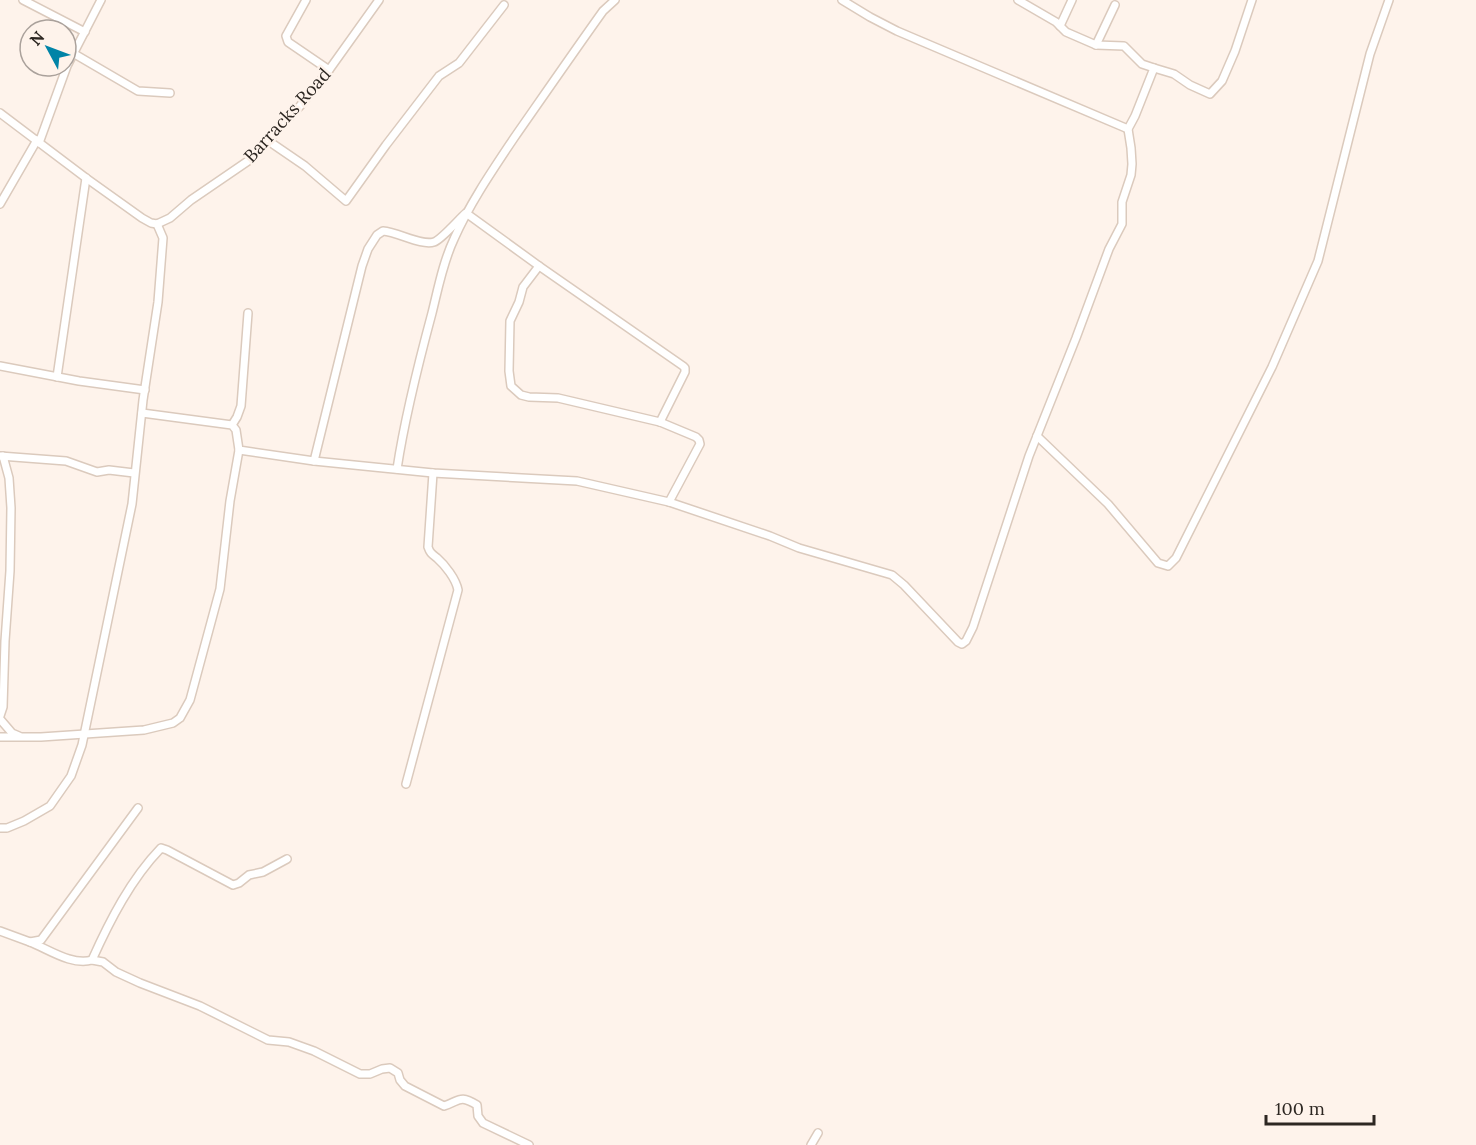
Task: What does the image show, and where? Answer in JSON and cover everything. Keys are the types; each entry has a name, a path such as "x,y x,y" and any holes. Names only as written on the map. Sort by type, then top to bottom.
{"street":[{"path":"23,0 85,32"},
{"path":"78,46 100,0"},
{"path":"306,0 286,36 288,42 329,70"},
{"name":"Barracks Road","path":"157,224 170,218 191,200 248,161 300,106 379,0"},
{"path":"397,469 414,381 452,242 486,180 603,11 615,0"},
{"path":"842,0 897,31 1128,129"},
{"path":"1018,0 1056,22 1066,32 1096,45 1124,46 1142,64 1174,74 1190,86 1210,94 1222,81 1252,0"},
{"path":"1060,26 1072,0"},
{"path":"1037,436 1108,504 1158,563 1168,566 1176,558 1272,367 1318,261 1370,54 1389,0"},
{"path":"267,140 305,166 346,201 439,76 459,63 504,5"},
{"path":"1096,45 1115,5"},
{"path":"78,56 138,91 170,93"},
{"path":"239,450 314,461 433,473 577,482 669,502 799,548 892,575 962,644 974,627 1029,456 1109,249 1122,224 1122,202 1131,175 1132,164 1128,129 1154,68"},
{"path":"0,204 38,141 63,78"},
{"path":"0,113 142,218 157,224 163,238 158,302 134,472 132,504 82,745 71,776 50,806 24,821 7,828 0,828"},
{"path":"57,377 86,178"},
{"path":"466,213 685,368 660,422"},
{"path":"314,461 353,300 368,249 377,235 383,231 424,243 436,242 466,213"},
{"path":"539,266 523,288 510,321 511,386 521,395 558,398 660,422 696,437 700,444 669,502"},
{"path":"232,425 241,406 248,313"},
{"path":"0,366 145,390"},
{"path":"0,737 144,730 173,723 186,711 220,590 230,501 239,450 236,430 232,425 142,413"},
{"path":"22,737 12,733 0,718 3,707 11,508 9,478 1,456 66,461 97,472 109,470 134,472"},
{"path":"406,784 458,590 457,584 428,547 433,473"},
{"path":"30,942 41,940 138,808"},
{"path":"92,960 125,894 161,848 233,885 249,875 263,872 287,859"},
{"path":"0,932 75,960 103,962 116,972 200,1006 268,1040 289,1042 314,1051 360,1074 370,1074 390,1068 398,1073 405,1086 444,1106 456,1100 467,1099 477,1105 478,1116 483,1124 529,1145"},
{"path":"811,1145 818,1133"}]}
